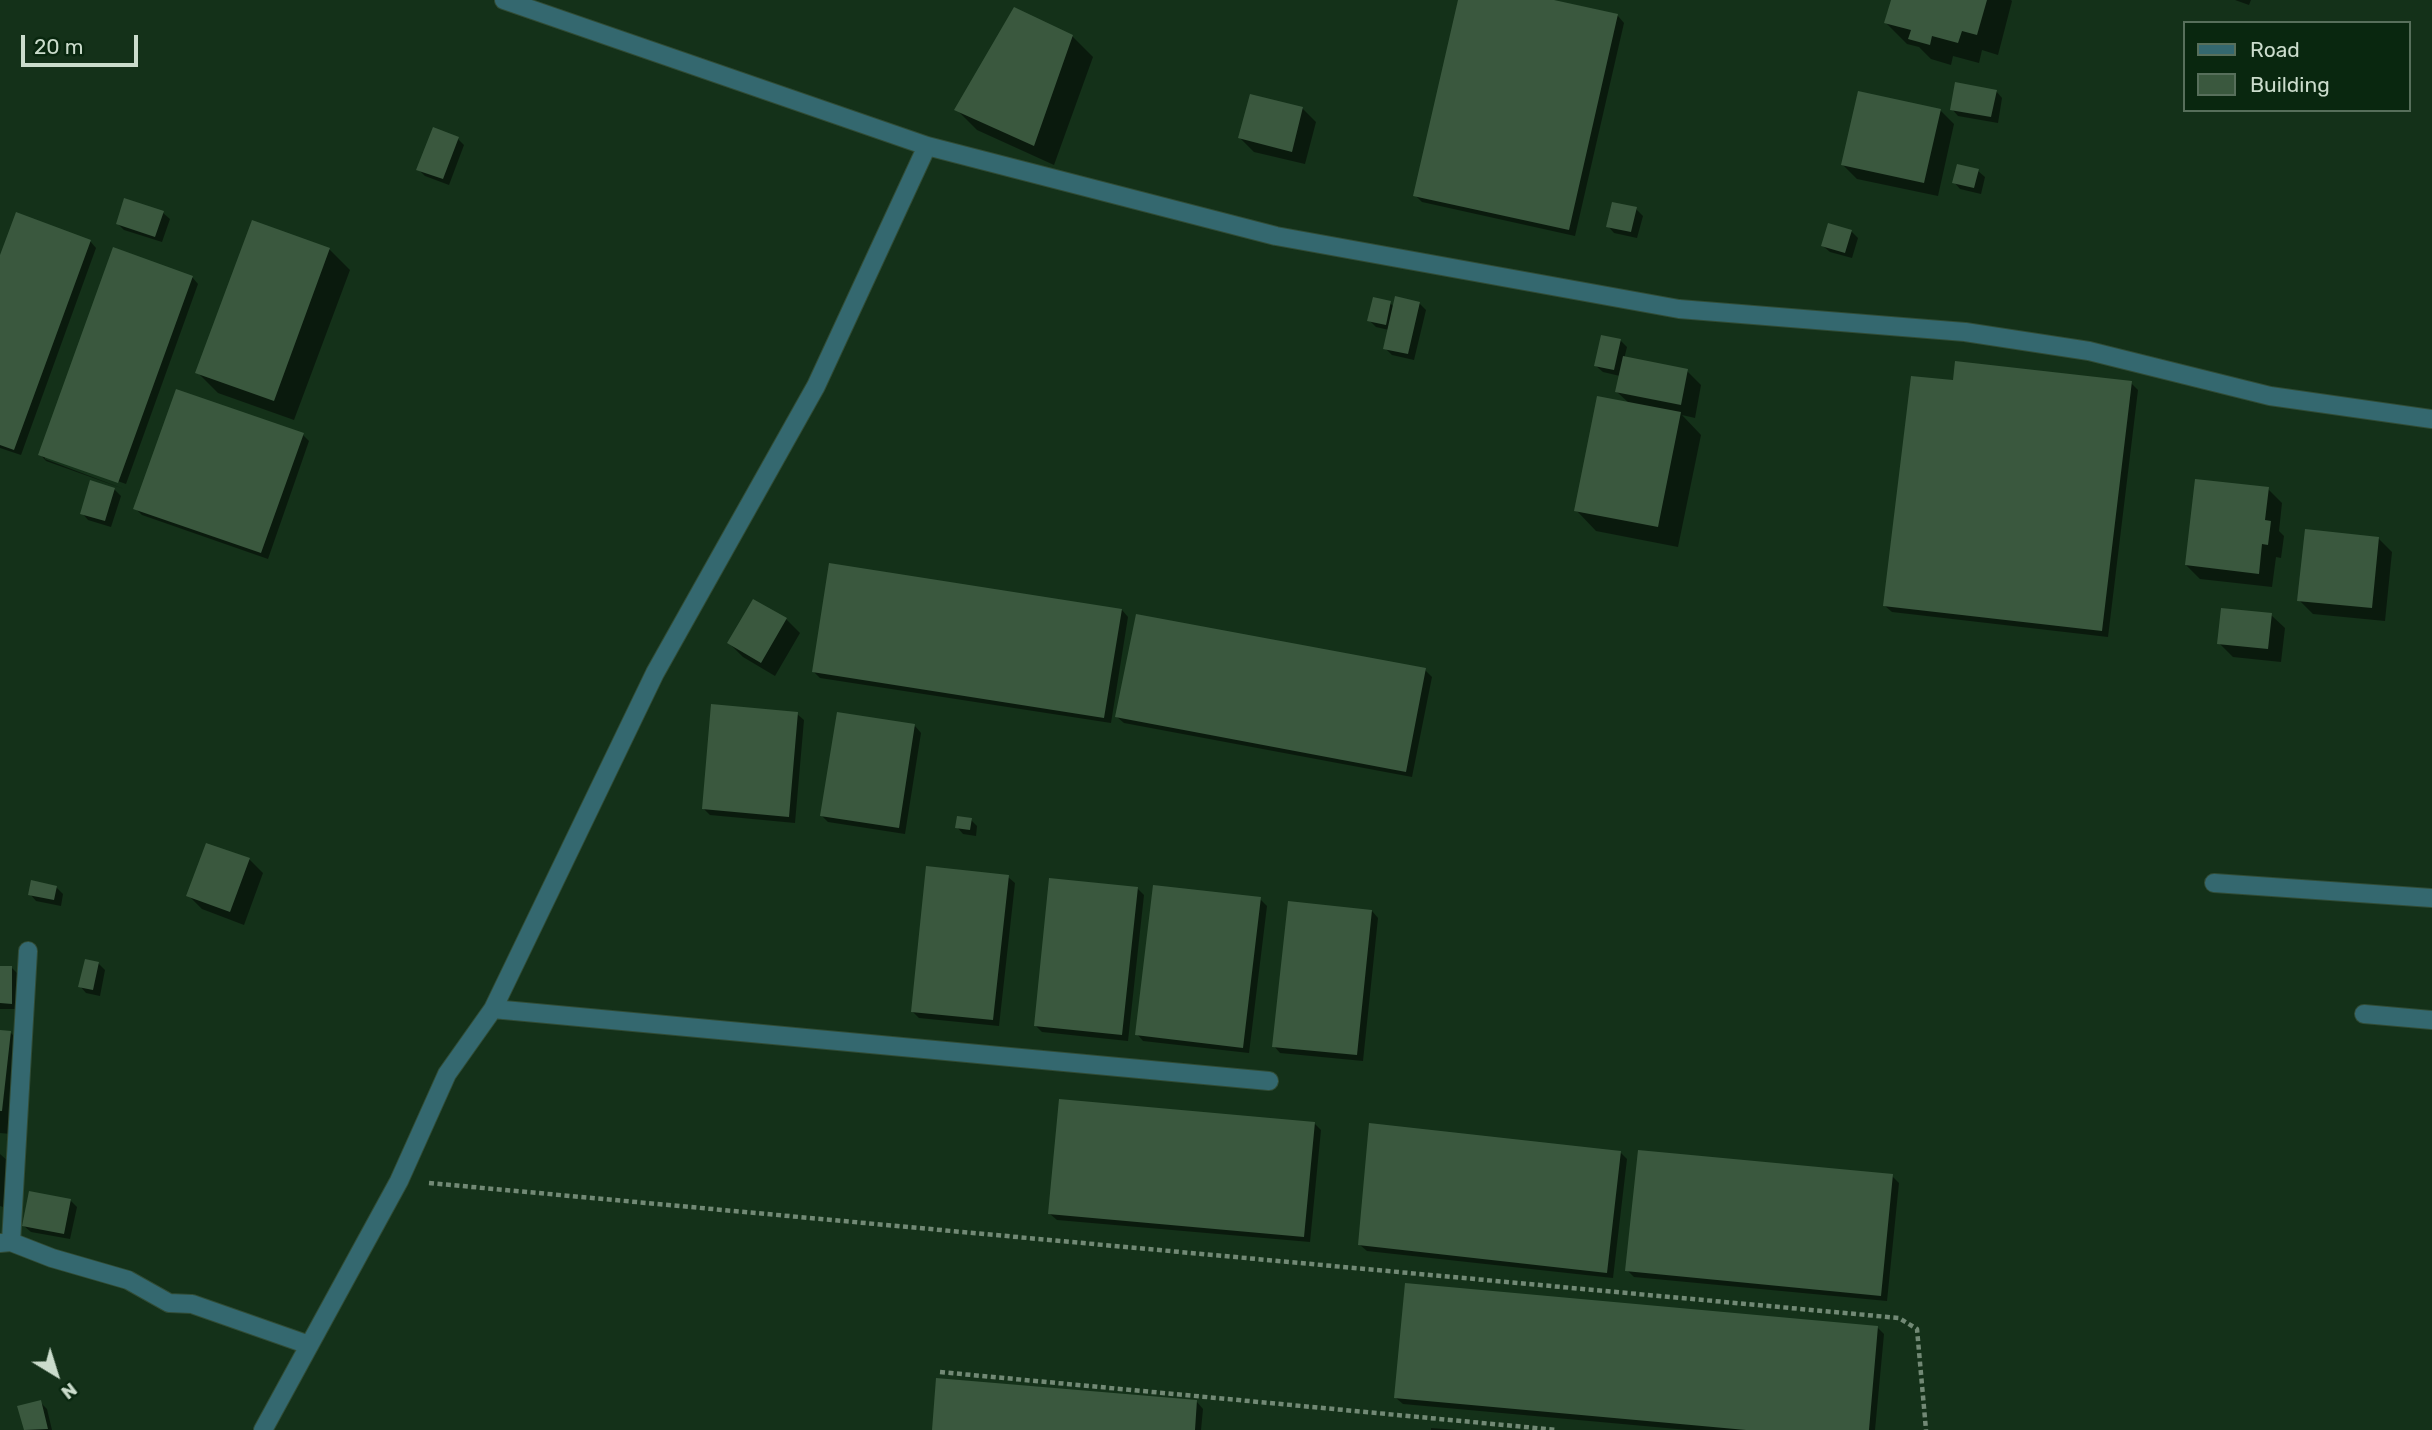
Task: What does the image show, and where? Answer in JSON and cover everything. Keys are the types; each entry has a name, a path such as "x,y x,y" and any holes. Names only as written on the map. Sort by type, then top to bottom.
{"street":[{"path":"504,0 927,146 1276,236 1679,309 1965,332 2090,351 2270,396 2432,419"},
{"path":"263,1430 399,1181 447,1074 493,1009 655,673 816,386 927,146"},
{"path":"2214,883 2432,898"},
{"path":"28,951 6,1243 128,1280 169,1303 192,1304 309,1345"},
{"path":"493,1009 1269,1081"},
{"path":"2364,1014 2432,1020"}],"path":[{"path":"399,1181 1899,1318 1917,1329 1926,1430"},
{"path":"940,1372 1557,1430"}],"building":[{"path":"1458,0 1554,0 1618,14 1569,230 1413,196"},
{"path":"1891,0 1987,0 1977,35 1962,31 1958,43 1932,36 1930,45 1908,39 1911,30 1884,23"},
{"path":"1014,7 1073,35 1034,146 954,110"},
{"path":"1955,82 1997,90 1991,117 1950,110"},
{"path":"1858,91 1941,109 1924,183 1841,165"},
{"path":"1250,94 1303,107 1292,152 1238,138"},
{"path":"433,127 459,137 443,179 416,170"},
{"path":"1957,164 1979,169 1974,188 1952,183"},
{"path":"124,198 164,211 155,237 116,224"},
{"path":"1612,202 1637,207 1631,232 1606,227"},
{"path":"16,212 91,240 14,450 0,445 0,255"},
{"path":"252,220 330,248 274,401 195,373"},
{"path":"1828,223 1852,230 1845,253 1821,246"},
{"path":"113,247 193,276 118,483 38,455"},
{"path":"1395,296 1420,302 1408,354 1383,349"},
{"path":"1373,297 1391,301 1386,325 1367,321"},
{"path":"1601,335 1621,339 1614,370 1594,366"},
{"path":"1623,356 1688,369 1681,405 1615,392"},
{"path":"1955,361 2132,381 2102,631 1883,606 1911,376 1953,380"},
{"path":"176,389 304,433 261,553 133,509"},
{"path":"1597,396 1681,412 1658,527 1574,511"},
{"path":"2195,479 2269,487 2265,520 2271,521 2268,545 2262,544 2259,574 2185,565"},
{"path":"90,480 115,488 105,521 80,514"},
{"path":"2305,529 2379,537 2372,608 2297,601"},
{"path":"829,563 1122,609 1104,718 812,672"},
{"path":"753,599 787,618 761,663 727,643"},
{"path":"2221,608 2272,613 2268,649 2217,644"},
{"path":"1136,614 1426,668 1406,772 1115,717"},
{"path":"711,704 798,712 789,817 702,809"},
{"path":"837,712 915,724 899,828 820,816"},
{"path":"957,816 972,818 970,830 955,828"},
{"path":"206,843 250,858 230,912 186,896"},
{"path":"926,866 1009,875 993,1020 911,1012"},
{"path":"1049,878 1138,887 1122,1035 1034,1026"},
{"path":"31,880 57,886 54,900 28,895"},
{"path":"1153,885 1261,897 1243,1048 1135,1035"},
{"path":"1288,901 1372,910 1357,1055 1272,1047"},
{"path":"85,959 99,962 93,990 78,987"},
{"path":"0,966 12,966 12,1004 0,1003"},
{"path":"0,1030 11,1031 2,1111 0,1111"},
{"path":"1059,1099 1315,1122 1304,1237 1048,1214"},
{"path":"1369,1123 1621,1151 1607,1273 1358,1245"},
{"path":"1638,1150 1893,1174 1881,1296 1625,1271"},
{"path":"29,1191 71,1199 64,1234 22,1226"},
{"path":"1405,1283 1878,1326 1869,1430 1746,1430 1394,1398"},
{"path":"936,1378 1197,1400 1195,1430 932,1430"},
{"path":"41,1400 48,1429 24,1430 17,1406"}]}
